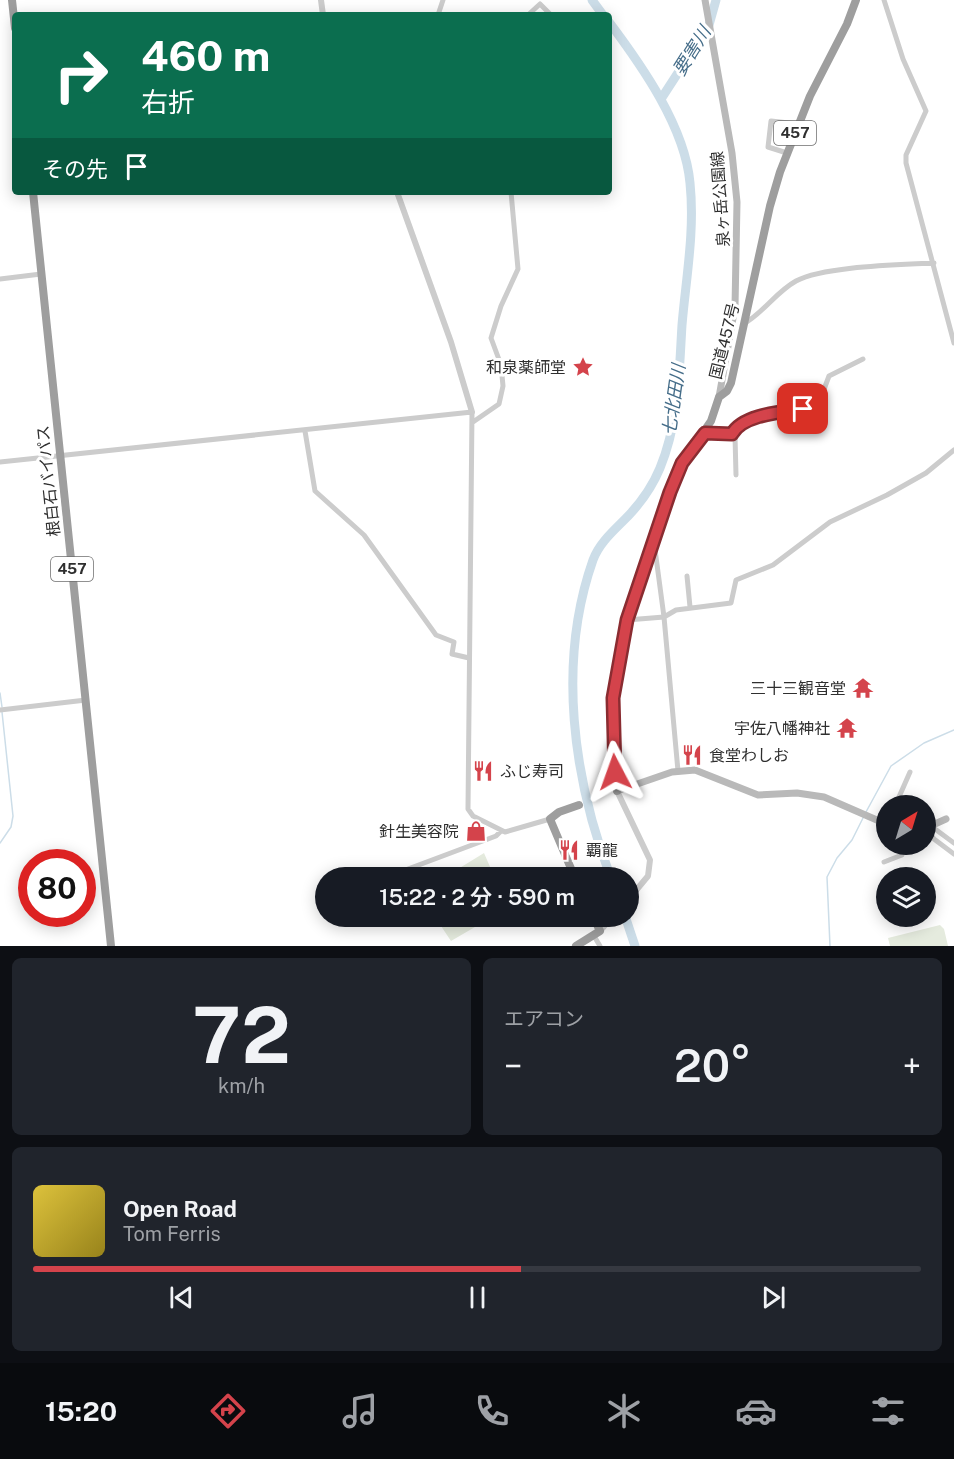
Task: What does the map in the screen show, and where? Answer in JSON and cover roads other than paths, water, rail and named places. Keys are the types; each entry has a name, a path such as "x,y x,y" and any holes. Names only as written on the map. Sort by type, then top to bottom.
{"highway":[{"name":"国道457号","path":"617,791 612,721 613,698 627,620 682,463 705,433 718,397 727,392 731,383 770,206 787,153 798,124 847,24 856,0"},
{"name":"根白石バイパス","path":"33,195 111,946"},
{"path":"570,867 550,819 559,812 579,805"},
{"path":"576,946 597,933 596,927"}],"main road":[{"name":"泉ヶ岳公園線","path":"705,0 709,12 732,153 737,237 735,307 718,397"},
{"path":"617,791 678,771 701,771 741,790 758,795 815,795 876,820"},
{"path":"936,823 946,819"}],"street":[{"path":"884,0 903,60 926,111 906,155 906,163 954,343"},
{"path":"531,12 540,4 548,12"},
{"path":"787,153 768,147 771,121 798,124"},
{"path":"398,195 452,342 472,412 468,809 473,816 501,831"},
{"path":"473,422 499,404 503,386 501,365 491,338 501,306 518,268 511,195"},
{"path":"745,323 755,317 783,290 812,275 934,263"},
{"path":"0,279 41,274"},
{"path":"732,434 738,426 759,418 817,408 829,376 862,362 863,359"},
{"path":"0,462 472,412"},
{"path":"305,430 315,491 364,536 436,635 454,642 452,654 469,658"},
{"path":"705,433 732,434"},
{"path":"732,434 735,436 736,475"},
{"path":"627,620 664,617 676,610 731,603 736,580 773,565 830,522 917,478 954,450"},
{"path":"653,541 656,545 664,617 678,771"},
{"path":"687,576 690,608"},
{"path":"0,710 86,700"},
{"path":"901,795 910,772"},
{"path":"617,791 650,861 648,876 639,888"},
{"path":"946,819 954,815"},
{"path":"413,867 496,836 501,831 550,819"},
{"path":"936,832 954,843"},
{"path":"936,840 954,854"},
{"path":"884,862 902,855"},
{"path":"600,946 597,933 603,927"}],"waterway":[{"name":"七北田川","path":"592,0 601,12"},
{"name":"要害川","path":"661,99 709,25 716,0"},
{"name":"七北田川","path":"607,867 587,801 579,761 574,720 575,639 582,599 596,553 647,492 657,474 671,433 679,379 691,219 690,183 680,140 660,98 612,26"},
{"path":"0,693 2,707"},
{"path":"0,843 11,827 13,816 2,712"},
{"path":"866,812 891,766 924,743 954,730"},
{"path":"830,946 827,877 837,858 852,840 864,816"},
{"name":"七北田川","path":"629,927 635,946"}],"place":[{"name":"和泉薬師堂","path":"583,367"},
{"name":"三十三観音堂","path":"863,688"},
{"name":"宇佐八幡神社","path":"847,728"},
{"name":"食堂わしお","path":"692,755"},
{"name":"ふじ寿司","path":"483,771"},
{"name":"針生美容院","path":"476,831"},
{"name":"覇龍","path":"569,850"}]}
